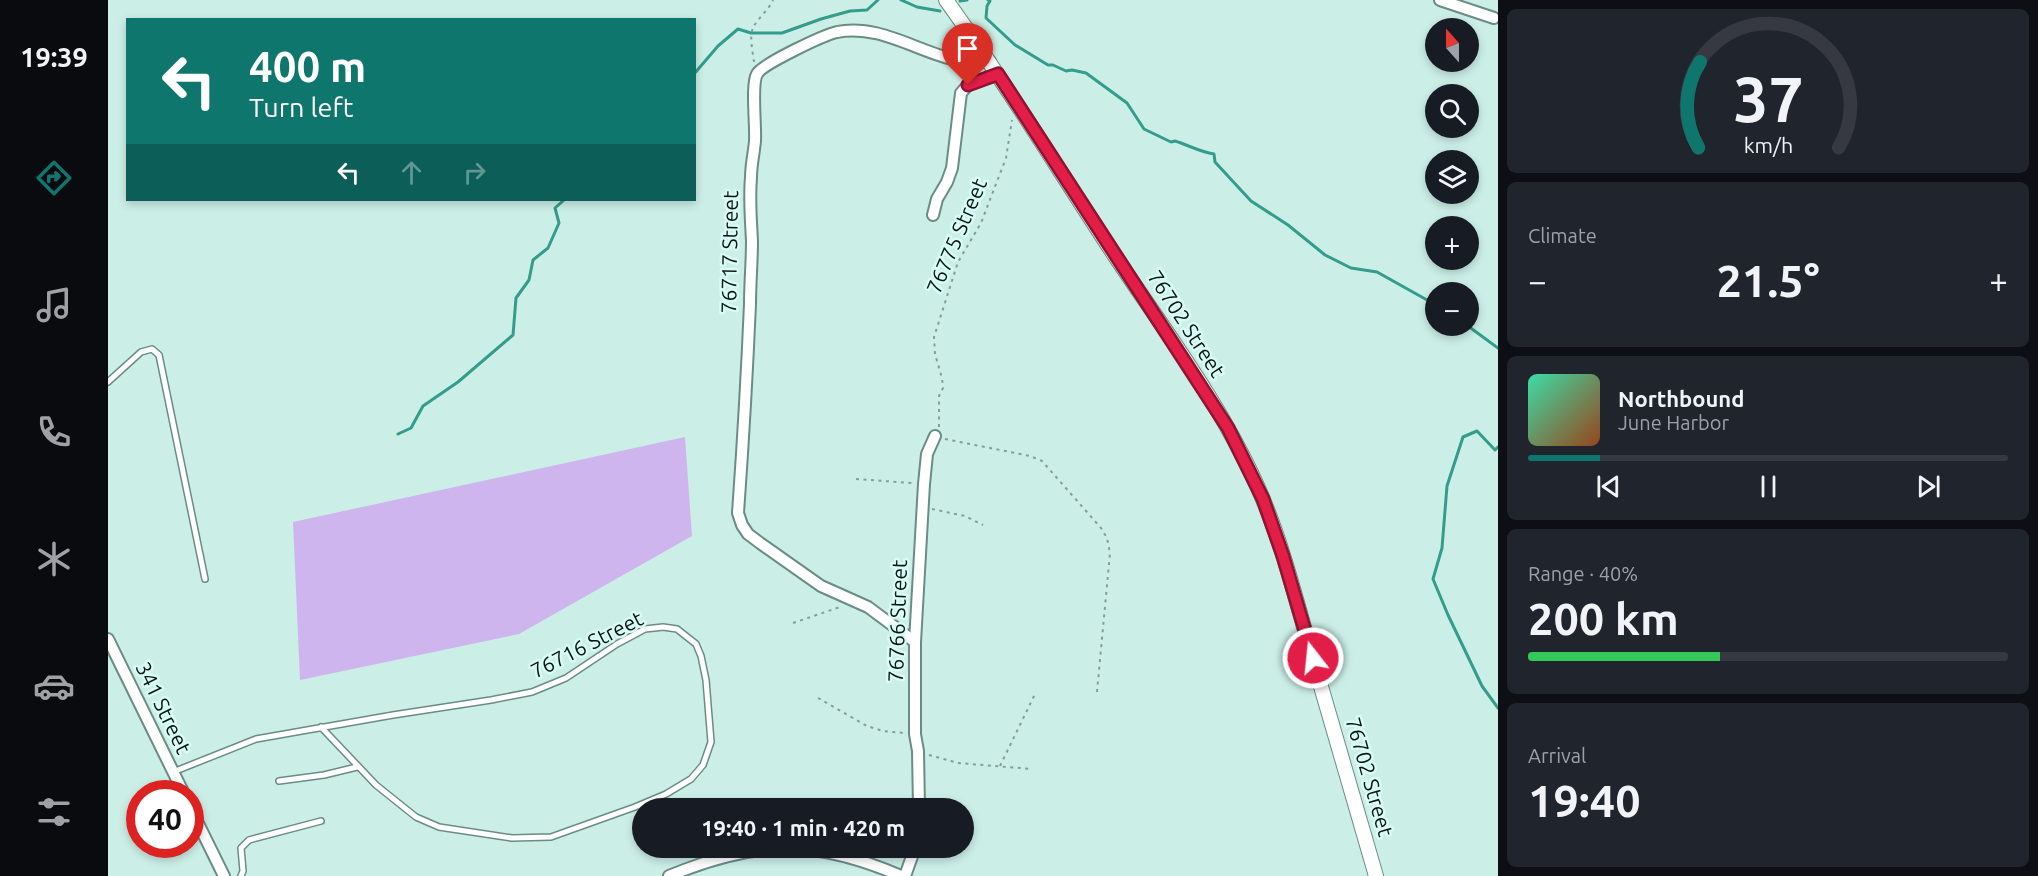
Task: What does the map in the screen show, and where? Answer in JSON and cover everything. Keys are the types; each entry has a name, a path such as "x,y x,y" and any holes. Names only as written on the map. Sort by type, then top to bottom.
{"street":[{"name":"76702 Street","path":"946,0 990,61 1200,383 1228,428 1247,465 1263,499 1283,556 1376,876"},
{"path":"1440,0 1494,18"},
{"path":"754,80 762,68 776,59 835,33 846,31 889,37 959,62 977,64 990,61"},
{"path":"933,215 937,199 952,168 961,93 968,85 998,74"},
{"name":"76717 Street","path":"754,80 756,116 751,177 752,242 748,358 738,513 748,534 821,586 857,601"},
{"name":"76766 Street","path":"920,798 915,734 915,642 924,484 927,454 935,436"},
{"path":"857,601 882,616 915,642"},
{"name":"341 Street","path":"108,639 177,780"},
{"path":"204,835 224,876"},
{"path":"673,875 727,855 757,849 797,848 828,851 852,857 903,876 911,858"}],"lane":[{"path":"108,382 141,352 152,349 156,350 159,355 205,579"},
{"name":"76716 Street","path":"173,772 256,739 321,727 532,692 566,678 617,644 645,630 663,627 677,629 696,644 706,680 711,742 703,765 691,779 666,794 551,837 512,838 439,827 416,817 357,767 321,727"},
{"path":"279,781 324,775 357,767"},
{"path":"241,876 243,872 241,848 249,840 321,821"}],"path":[{"path":"754,80 751,33 753,25 766,13 773,0"},
{"name":"76775 Street","path":"935,436 940,418 939,396 943,388 934,354 934,337 958,262 981,222 1006,158 1010,136 1012,96"},
{"path":"935,436 1030,456 1042,461 1101,528 1107,538 1110,553 1097,692"},
{"path":"856,479 924,484"},
{"path":"923,507 965,516 983,525"},
{"path":"793,623 857,601"},
{"path":"1000,766 1035,694"},
{"path":"818,698 867,726 883,731 915,734"},
{"path":"918,751 958,763 1032,769"}],"shaded area":[{"path":"685,437 692,536 519,634 300,680 293,522"}],"waterway":[{"path":"696,72 718,46 738,29 751,33 782,33 850,11 867,10 878,0"},
{"path":"901,0 917,7 940,11"},
{"path":"960,1 967,0"},
{"path":"988,0 990,1 986,18 1015,45 1048,65 1066,71 1086,73 1127,103 1144,129 1171,142 1175,141 1214,154 1215,162 1251,201 1288,225 1325,255 1351,268 1377,272 1425,299"},
{"path":"398,434 411,428 423,406 458,382 513,335 516,298 529,280 533,260 548,248 559,223 555,208 563,201"},
{"path":"1479,334 1498,348"},
{"path":"1498,447 1495,450 1477,431 1463,437 1447,486 1442,548 1433,579 1482,686 1498,708"}],"route":[{"path":"968,85 998,74 1228,428 1263,499 1283,556 1313,658"}]}
